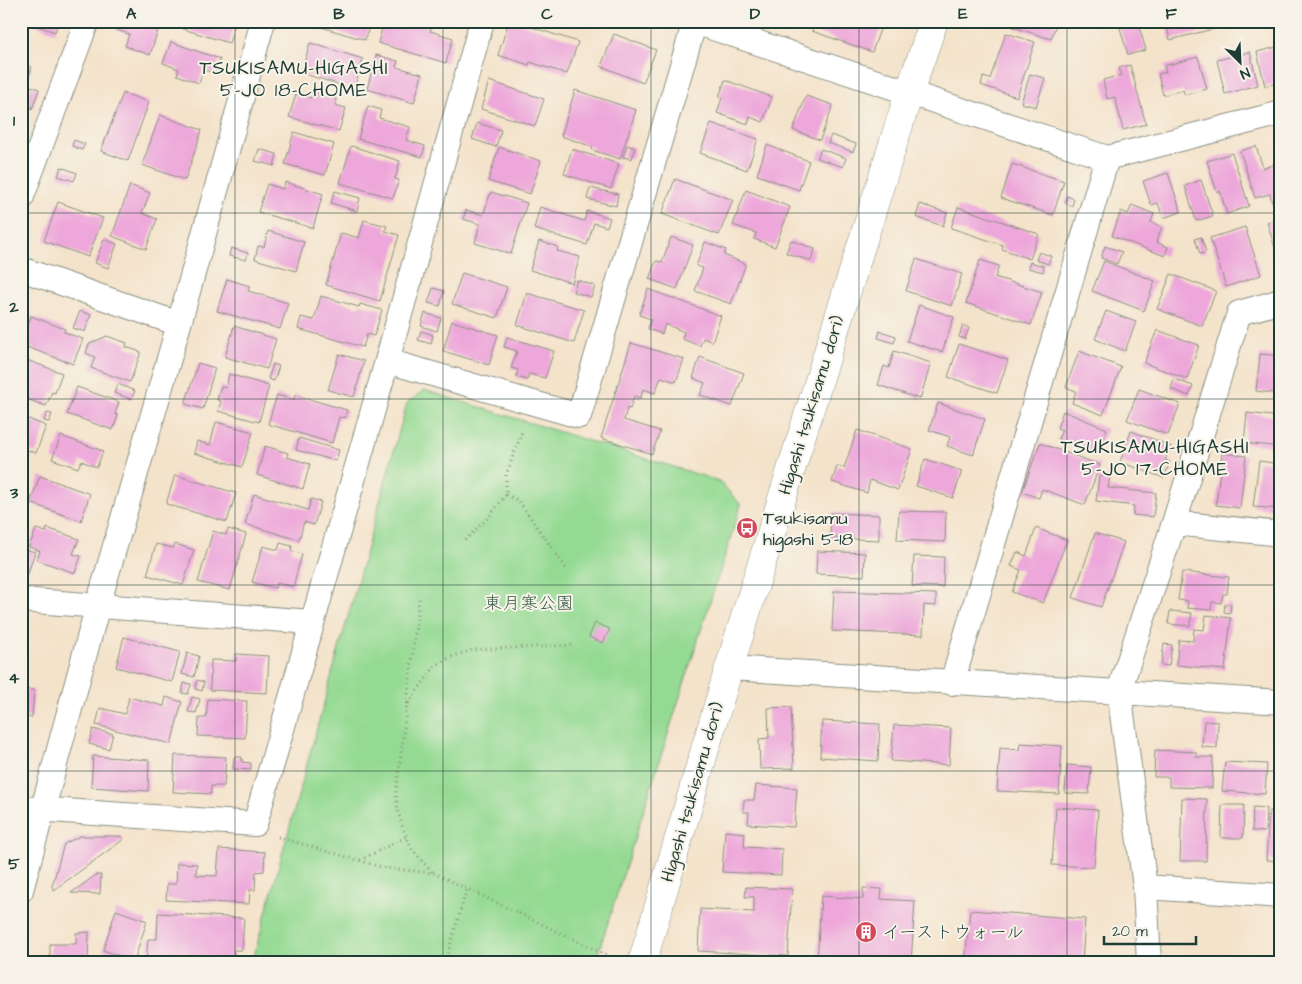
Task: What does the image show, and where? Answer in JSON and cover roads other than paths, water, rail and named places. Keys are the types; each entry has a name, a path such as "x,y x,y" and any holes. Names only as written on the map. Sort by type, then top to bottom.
{"street":[{"path":"21,200 87,21"},
{"path":"21,890 32,809 98,605 179,324 263,21"},
{"path":"32,809 255,824 388,360 482,21"},
{"name":"Higashi tsukisamu dori)","path":"642,963 729,668 909,93 934,21"},
{"path":"388,360 579,416 694,22 1107,158 1281,113"},
{"path":"952,683 1107,158"},
{"path":"21,269 179,324"},
{"path":"1150,963 1145,887 1119,691 1174,523 1239,313 1281,301"},
{"path":"1174,523 1281,534"},
{"path":"21,600 312,622"},
{"path":"729,668 1281,702"},
{"path":"1145,887 1281,896"}],"place":[{"name":"Tsukisamu higashi 5-18","path":"747,528"},
{"name":"イーストウォール","path":"866,932"}],"district":[{"name":"TSUKISAMU-HIGASHI 5-JO 18-CHOME","path":"294,78"},
{"name":"TSUKISAMU-HIGASHI 5-JO 17-CHOME","path":"1155,457"}],"park label":[{"name":"東月寒公園","path":"529,603"}]}
